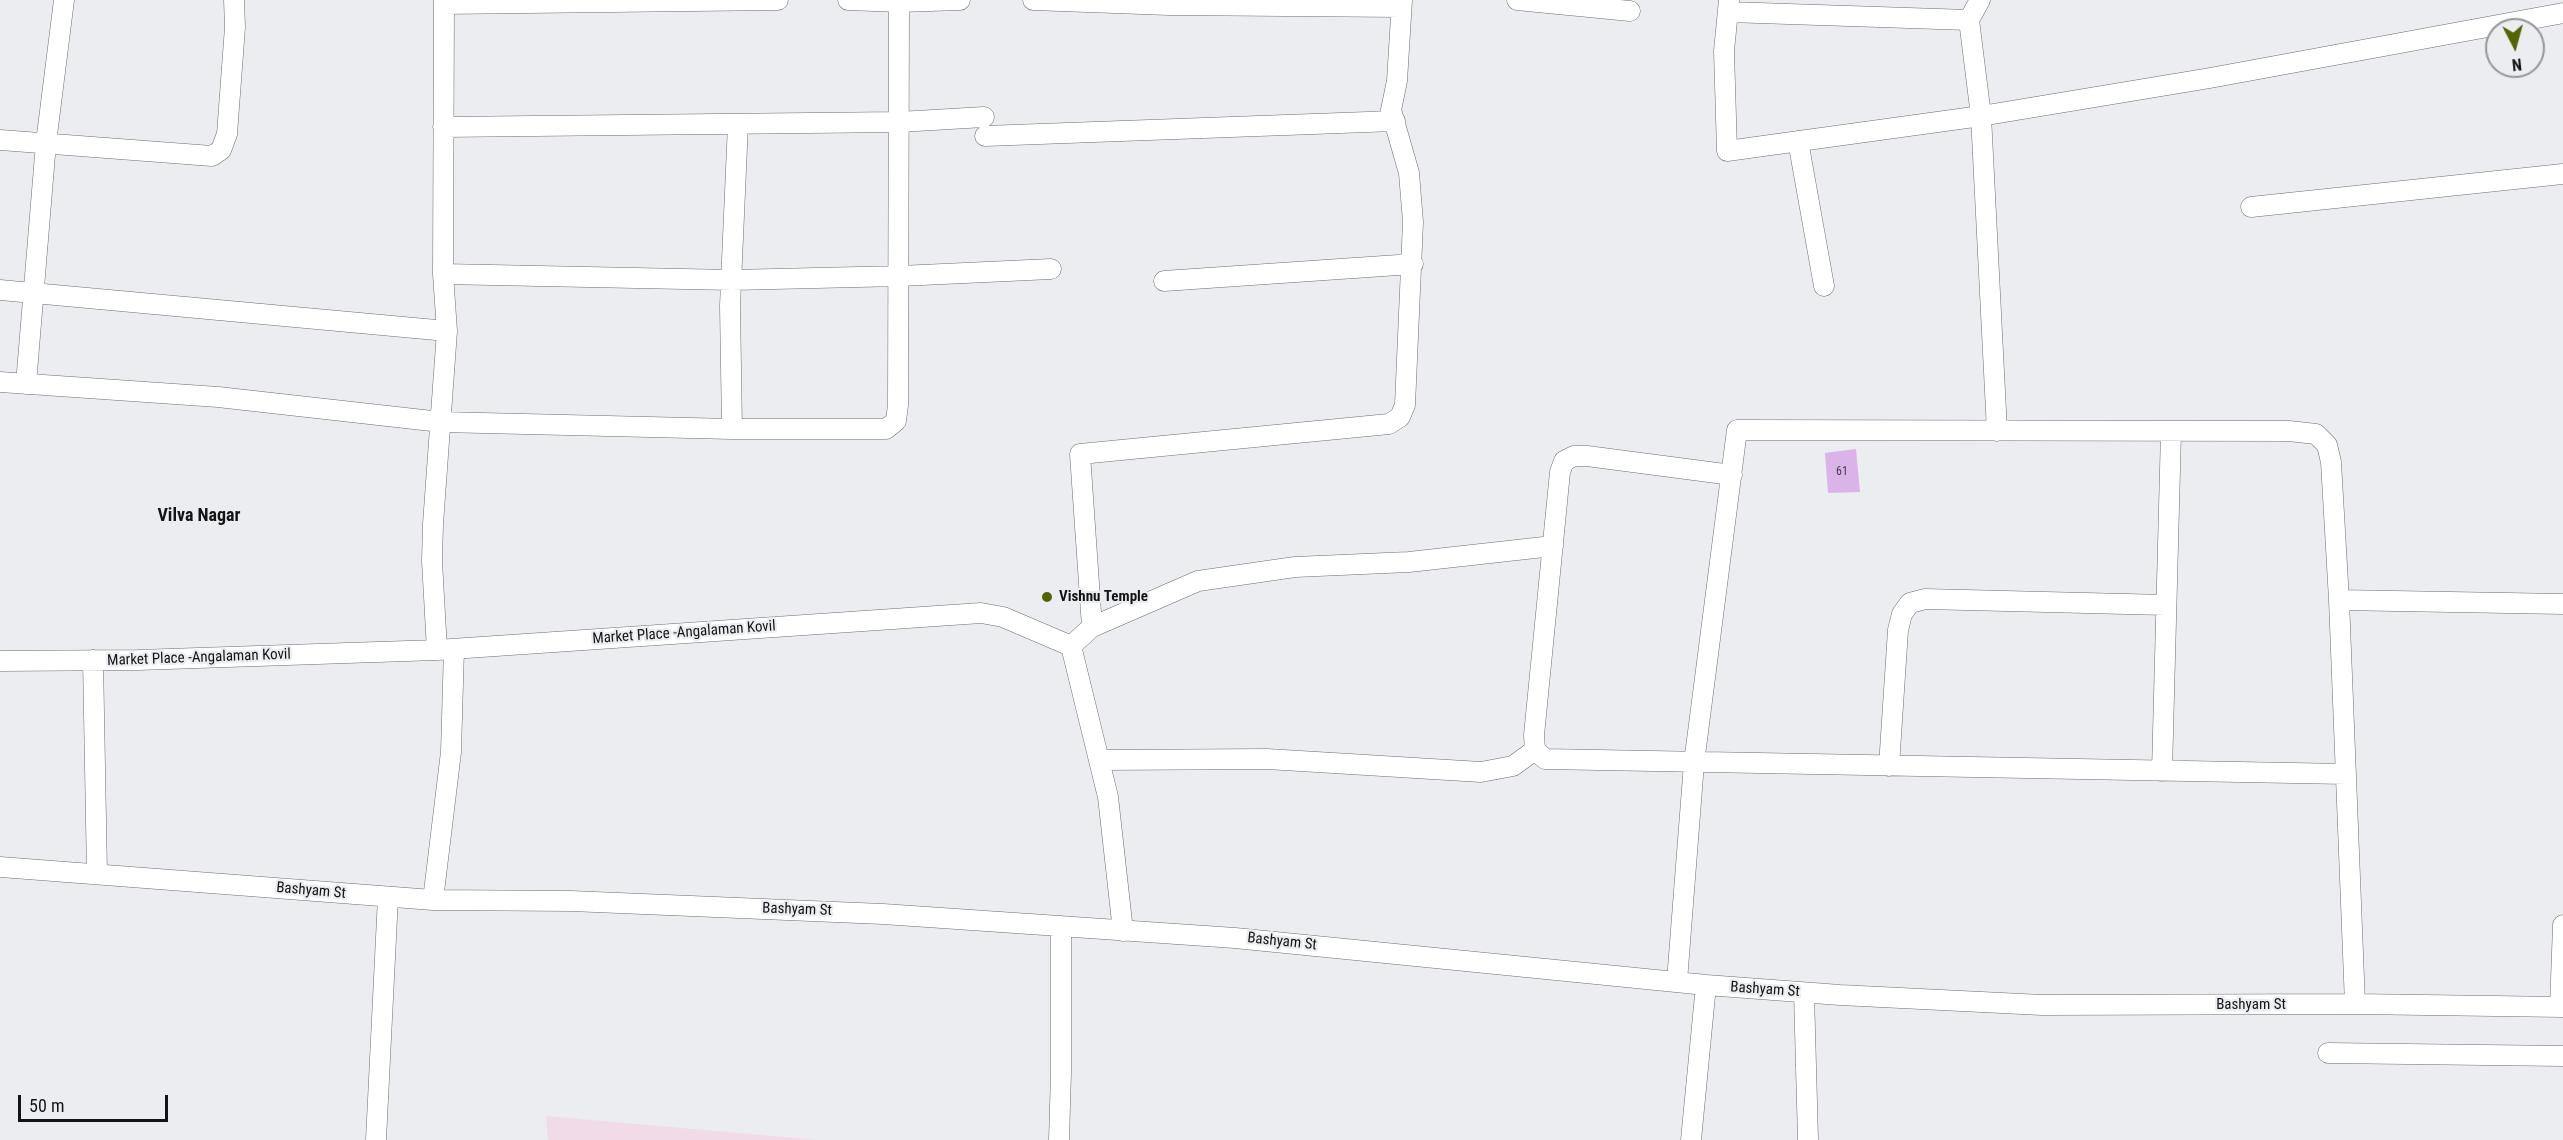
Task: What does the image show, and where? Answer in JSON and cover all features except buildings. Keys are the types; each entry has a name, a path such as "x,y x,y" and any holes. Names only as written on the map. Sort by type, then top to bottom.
{"street":[{"path":"26,384 46,143 64,0"},
{"path":"0,140 212,156 221,150 227,134 234,0"},
{"path":"433,900 451,752 445,649 432,561 447,331 443,274 444,2 778,0"},
{"path":"848,0 960,0"},
{"path":"1033,0 1402,4 1397,81 1390,110 1409,173 1413,222 1413,264 1405,405 1400,417 1389,424 1080,454 1092,627"},
{"path":"1518,0 1629,11"},
{"path":"1980,0 1969,20 1982,116 1997,431"},
{"path":"0,382 218,396 441,422 732,429 886,429 896,421 898,405 899,122 910,1"},
{"path":"1969,20 1728,6 1724,51 1727,151 1982,116 2210,78 2563,13"},
{"path":"443,127 899,122 985,127 1395,121"},
{"path":"732,429 732,280 738,124"},
{"path":"1798,141 1824,286"},
{"path":"2251,207 2563,174"},
{"path":"1164,281 1413,264"},
{"path":"443,274 732,280 1051,269"},
{"path":"0,290 447,331"},
{"path":"1677,981 1694,763 1737,430 2289,431 2316,434 2327,445 2331,462 2339,600 2355,1004"},
{"path":"2162,771 2171,432"},
{"path":"1732,475 1574,456 1564,461 1560,472 1534,735 1535,750 1545,759 2346,774"},
{"path":"1124,931 1108,796 1101,760 1071,646 1092,627 1198,581 1232,574 1295,567 1409,562 1552,546"},
{"path":"1889,766 1898,630 1902,614 1910,603 1925,599 2166,605"},
{"path":"2339,600 2563,604"},
{"name":"Market Place -Angalaman Kovil","path":"0,661 445,649 981,613 1003,617 1071,646"},
{"path":"93,660 97,874"},
{"path":"1101,760 1267,759 1481,772 1513,766 1535,750"},
{"name":"Bashyam St","path":"0,867 433,900 571,901 883,914 1235,938 1804,993 2042,1005 2355,1004 2561,1007"},
{"path":"376,1140 388,897"},
{"path":"2561,1007 2563,925"},
{"path":"1059,1140 1061,926"},
{"path":"1691,1140 1706,985"},
{"path":"1804,993 1808,1140"},
{"path":"2328,1053 2563,1056"}],"shaded area":[{"path":"546,1116 818,1140 548,1140"}],"place":[{"name":"Vishnu Temple","path":"1047,597"}],"district":[{"name":"Vilva Nagar","path":"199,516"}]}
